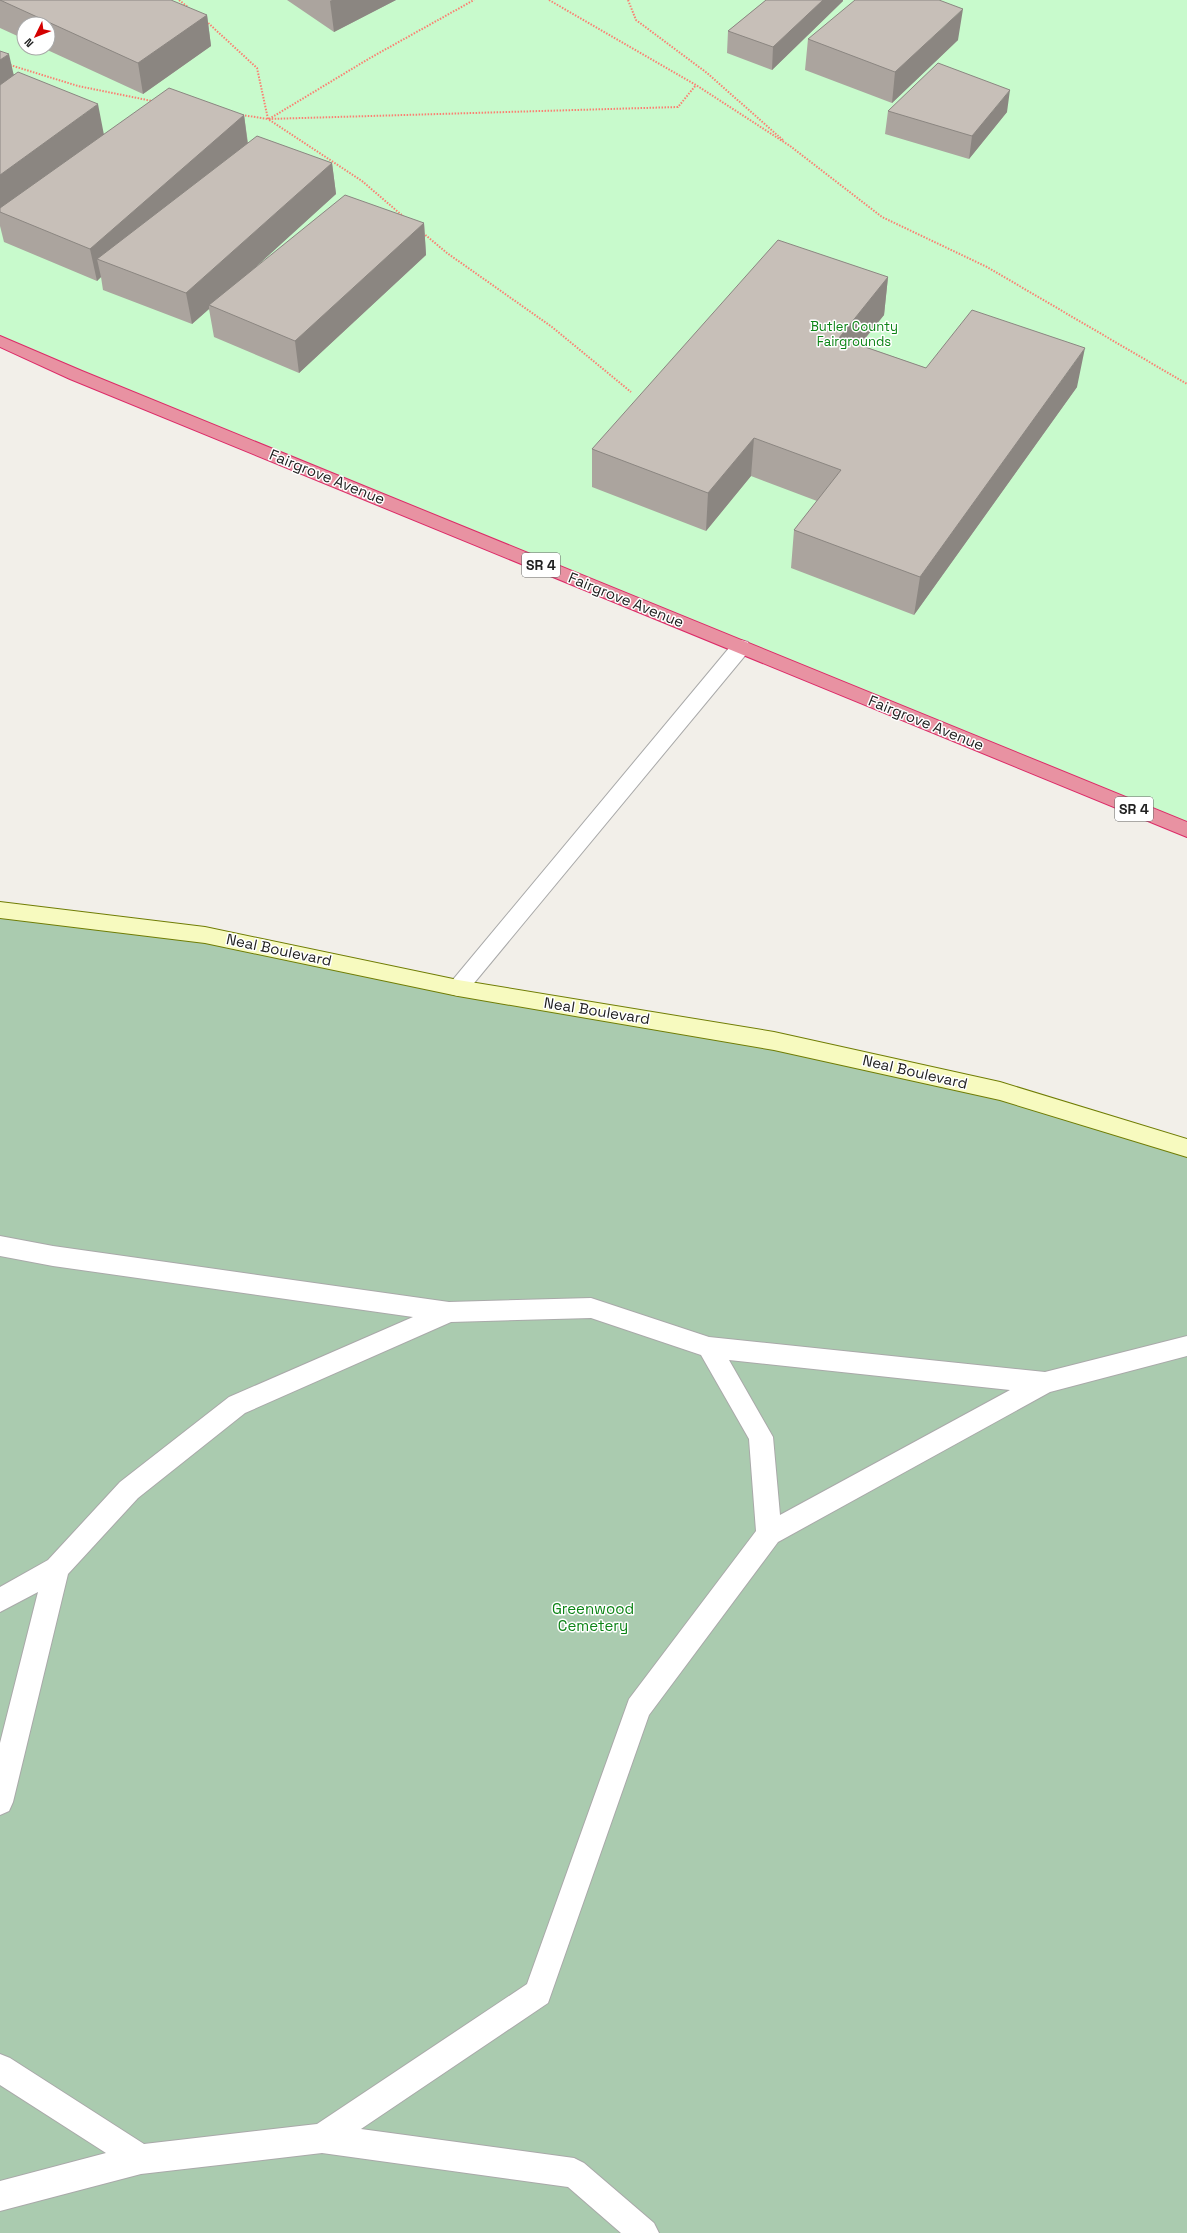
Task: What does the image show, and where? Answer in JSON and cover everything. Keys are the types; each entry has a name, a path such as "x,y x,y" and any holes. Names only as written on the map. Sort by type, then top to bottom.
{"highway":[{"name":"Fairgrove Avenue","path":"0,341 76,375 1187,830"}],"street":[{"name":"Neal Boulevard","path":"0,910 205,935 458,988 782,1043 1000,1091 1187,1148"}],"lane":[{"path":"458,988 741,647"},
{"path":"0,1246 61,1257 449,1312 591,1308 709,1347 1045,1383"},
{"path":"0,1600 57,1568 129,1490 237,1405 449,1312"},
{"path":"322,2138 538,1993 638,1708 768,1534 1045,1383 1187,1346"},
{"path":"709,1347 761,1437 768,1534"},
{"path":"0,1802 14,1734 57,1568"},
{"path":"0,2068 141,2159"},
{"path":"0,2196 141,2159 322,2138 574,2173 644,2233"}],"path":[{"path":"179,0 191,9"},
{"path":"268,119 370,58 474,0"},
{"path":"549,0 696,85 790,146"},
{"path":"628,0 636,20 707,73 790,146 882,217 987,267 1187,384"},
{"path":"203,19 257,68 268,119 362,181 407,220"},
{"path":"7,64 78,86 154,102"},
{"path":"238,115 268,119 678,107 696,85"},
{"path":"419,229 448,253 552,327 631,392"}],"green space":[{"name":"Butler County Fairgrounds","path":"0,0 1187,0 1187,830 0,341"},
{"name":"Greenwood Cemetery","path":"0,910 20,911 774,1041 1187,1148 1187,2233 0,2233"}],"building":[{"path":"0,0 171,0 207,15 138,63 56,26 56,16 35,16"},
{"path":"766,0 823,0 773,47 728,31"},
{"path":"855,0 939,0 963,9 895,72 808,39"},
{"path":"0,51 9,54 0,60"},
{"path":"938,63 1010,90 972,136 888,111"},
{"path":"18,72 98,104 0,175 0,85"},
{"path":"169,88 244,115 90,249 0,212 0,208"},
{"path":"257,136 332,163 186,293 97,259"},
{"path":"345,195 424,223 295,341 209,305"},
{"path":"778,240 888,277 839,338 926,368 972,310 1085,348 920,577 794,530 841,470 754,438 708,493 592,449"}]}
